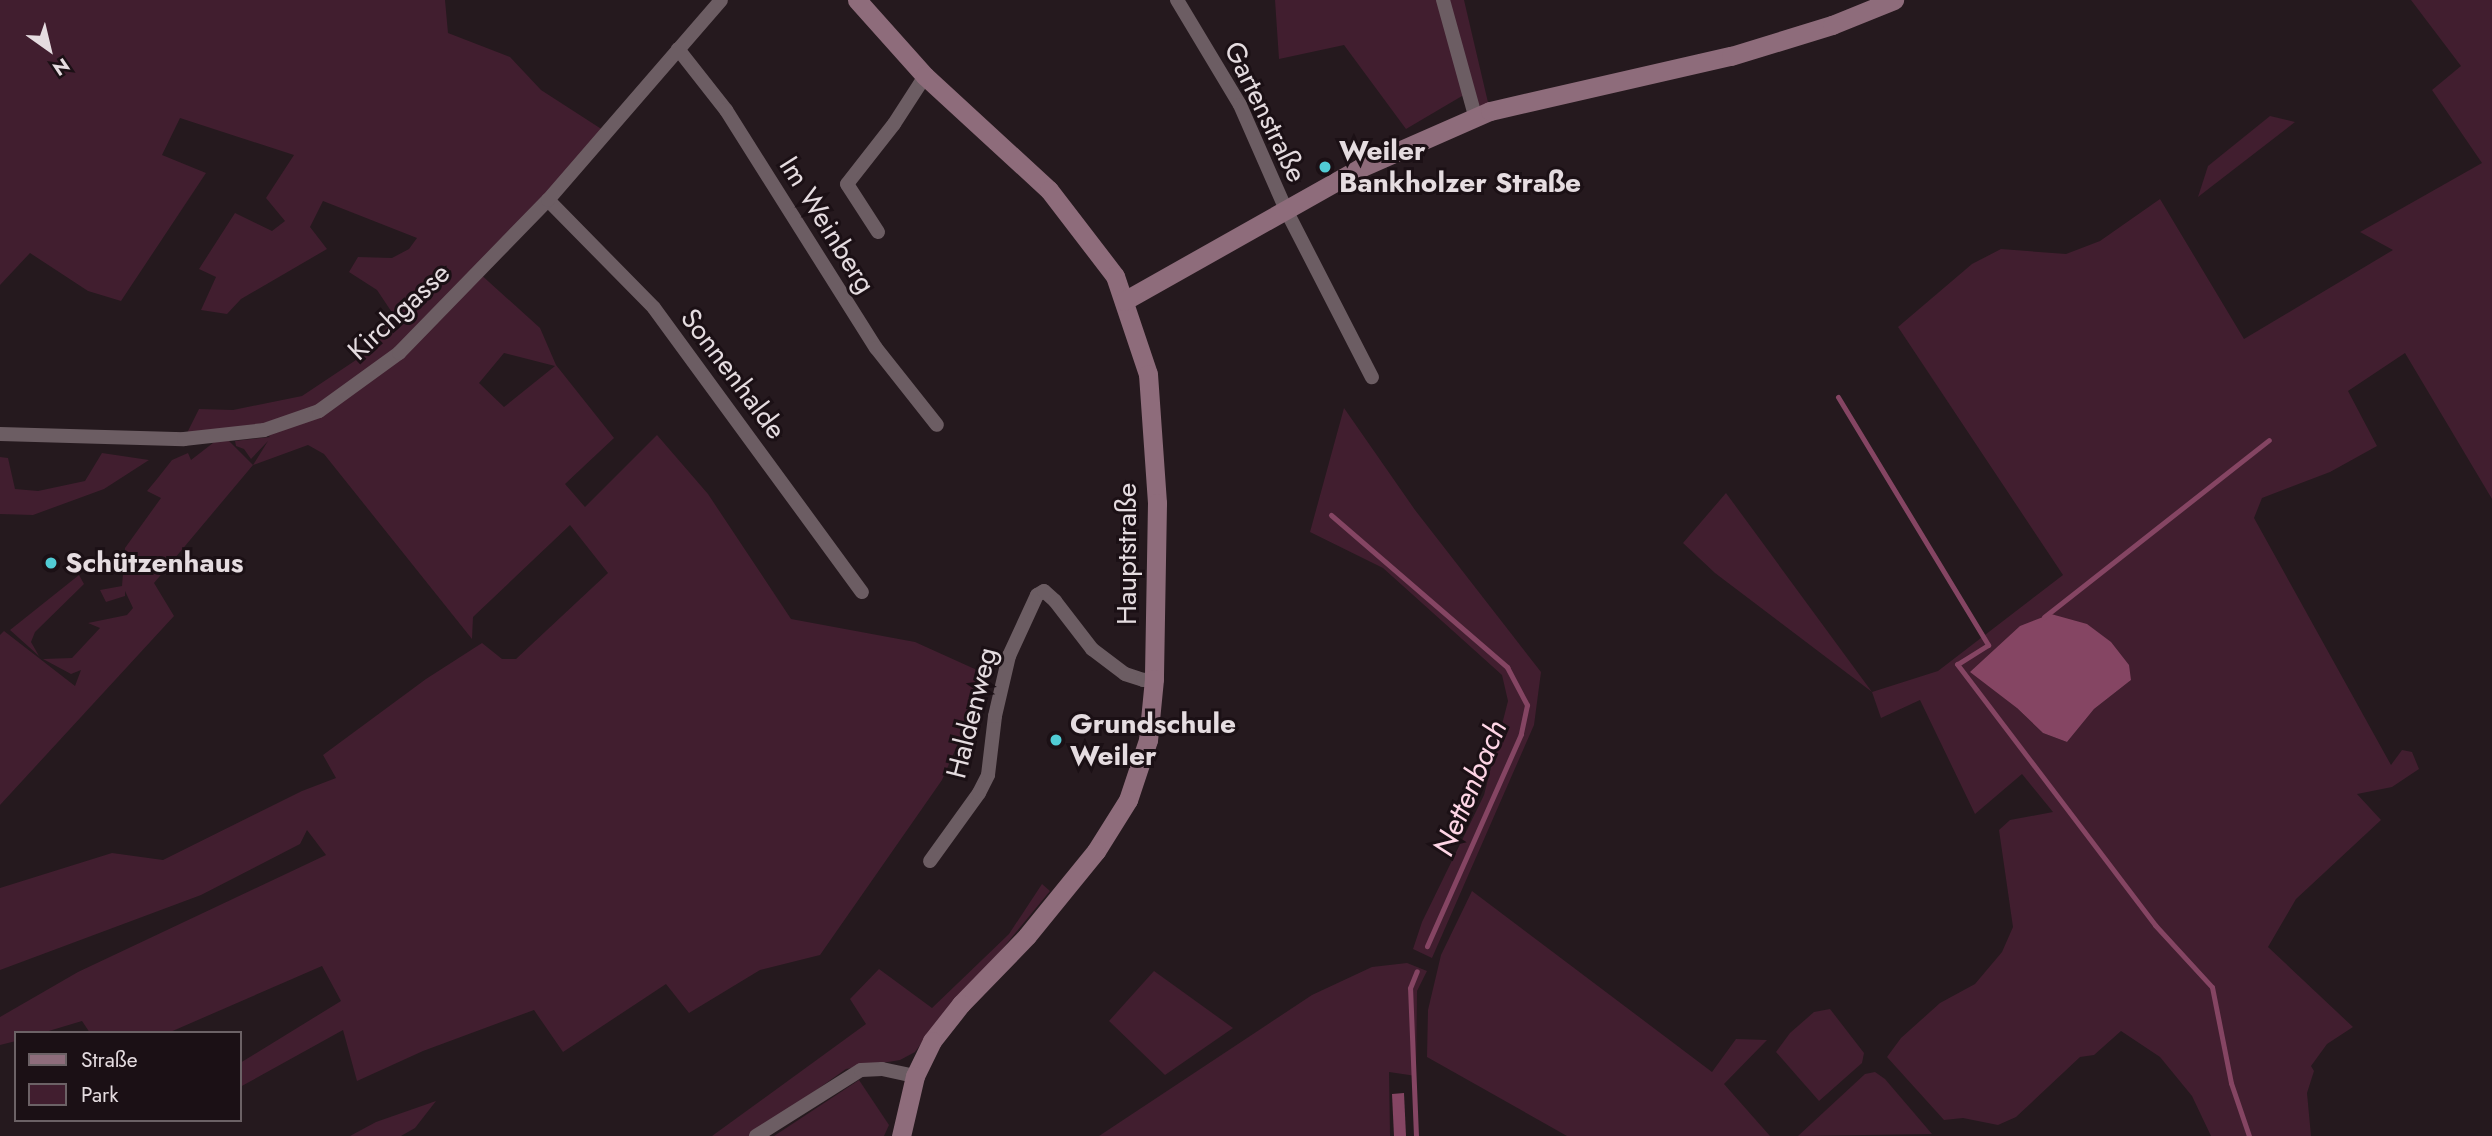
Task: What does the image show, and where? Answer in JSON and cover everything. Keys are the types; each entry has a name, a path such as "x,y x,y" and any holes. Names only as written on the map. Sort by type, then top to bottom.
{"street":[{"name":"Kirchgasse","path":"0,434 184,439 264,430 320,411 399,353 548,200 721,0"},
{"name":"Hauptstraße","path":"857,0 925,76 1049,190 1108,267 1124,301 1148,374 1157,503 1154,679 1148,740 1128,800 1096,852 1066,889 1027,936 953,1013 932,1041 915,1076 901,1136"},
{"name":"Gartenstraße","path":"1177,0 1240,105 1286,210 1372,377"},
{"path":"1443,0 1476,119"},
{"path":"1124,301 1360,168 1490,111 1731,56 1832,25 1894,0"},
{"name":"Im Weinberg","path":"678,48 726,110 876,348 937,425"},
{"path":"878,232 847,184 894,124 925,76"},
{"name":"Sonnenhalde","path":"548,200 653,309 862,593"},
{"name":"Haldenweg","path":"930,861 979,793 988,775 995,716 1009,656 1037,595 1044,591 1093,649 1125,674 1143,680 1154,679"},
{"path":"756,1136 861,1070 882,1069 915,1076"}],"green space":[{"path":"0,0 445,0 448,33 510,57 541,90 606,132 478,272 540,328 556,365 614,438 565,484 585,507 657,435 708,494 791,619 915,642 988,675 942,780 820,955 760,970 689,1013 666,984 563,1052 534,1010 423,1051 357,1081 343,1030 242,1086 242,1062 341,1001 322,966 173,1031 89,1031 82,1021 49,1031 14,1031 14,1042 0,1045 0,1017 78,972 326,855 307,830 300,844 201,895 0,970 0,888 112,853 163,860 302,791 336,778 323,755 426,679 482,643 502,659 516,659 608,573 570,525 473,617 472,639 324,454 308,445 253,465 154,583 174,616 0,805 0,635 4,631 75,686 81,670 71,674 43,659 72,658 100,628 88,623 127,615 133,608 125,591 125,596 106,602 100,590 122,586 125,548 161,498 147,491 172,460 188,453 191,460 222,436 184,439 199,409 233,410 302,396 365,354 395,317 377,290 349,272 358,257 392,258 409,249 417,238 323,201 310,227 327,249 241,299 227,314 201,310 216,277 199,269 235,213 272,231 285,221 266,198 294,155 180,118 162,155 206,173 121,301 88,291 30,253 0,285","holes":["504,353 555,366 504,407 479,383","264,431 270,437 235,441 236,446 244,449 251,459 268,441 253,465 224,436"]},
{"path":"1275,0 1464,0 1490,111 1462,96 1406,129 1344,45 1279,59"},
{"path":"2411,0 2492,0 2492,499 2405,353 2348,391 2377,446 2330,472 2262,498 2254,518 2391,765 2402,750 2412,752 2419,769 2392,787 2357,794 2381,820 2296,899 2268,947 2353,1027 2327,1044 2311,1066 2314,1071 2307,1093 2311,1136 2211,1136 2192,1096 2160,1057 2121,1031 2094,1055 2080,1057 2016,1117 1998,1125 1963,1118 1944,1120 1887,1057 1901,1038 1940,1003 1975,984 2002,952 2013,927 1999,830 2010,820 2053,812 2022,774 1975,814 1920,700 1881,718 1872,692 1938,671 2063,575 1898,327 1972,264 2001,249 2066,254 2100,241 2160,199 2244,339 2393,250 2360,232 2482,163 2432,90 2461,66","holes":["2131,680 2094,709 2067,742 2043,733 2017,708"]},
{"path":"2270,116 2295,122 2198,197 2208,166"},
{"path":"1344,408 1415,510 1541,672 1534,725 1432,958 1413,949 1422,922 1484,795 1508,701 1502,675 1383,568 1310,532"},
{"path":"102,453 149,460 104,489 33,515 0,514 0,457 8,458 15,489 38,491 85,481"},
{"path":"1726,493 1872,692 1715,573 1683,543"},
{"path":"79,575 84,584 35,632 31,642 39,656 10,630"},
{"path":"1042,884 1050,891 994,959 941,1016 915,1052 900,1060 846,1069 752,1136 712,1136 866,1024 850,999 879,969 932,1008 1009,934"},
{"path":"1472,891 1712,1072 1736,1039 1767,1040 1724,1084 1770,1136 1567,1136 1427,1057 1428,1010 1441,955"},
{"path":"1407,963 1427,971 1417,991 1416,1076 1389,1072 1390,1136 1099,1136 1312,995 1372,967"},
{"path":"1154,971 1233,1028 1165,1075 1109,1021"},
{"path":"1830,1009 1864,1053 1862,1063 1819,1101 1776,1052 1790,1033 1814,1012"},
{"path":"1875,1072 1885,1079 1932,1134 1798,1136 1865,1074"},
{"path":"859,1080 889,1125 884,1136 774,1136"},
{"path":"436,1101 415,1128 401,1136 350,1136 376,1122"}],"shaded area":[{"path":"2051,614 2087,624 2111,642 2129,665 2131,680 2094,709 2067,742 2043,733 2017,708 1970,672 2020,626"},
{"path":"1404,1093 1406,1136 1394,1136 1392,1094"}],"waterway":[{"path":"1838,397 1988,645 1957,664 2155,925 2212,987 2231,1083 2249,1136"},
{"path":"2044,617 2269,440"},
{"name":"Nettenbach","path":"1331,515 1507,667 1527,705 1521,734 1427,946"},
{"name":"Nettenbach","path":"1416,1136 1410,988 1417,971"}],"place":[{"name":"Weiler Bankholzer Straße","path":"1325,167"},
{"name":"Schützenhaus","path":"51,563"},
{"name":"Grundschule Weiler","path":"1056,740"}]}
